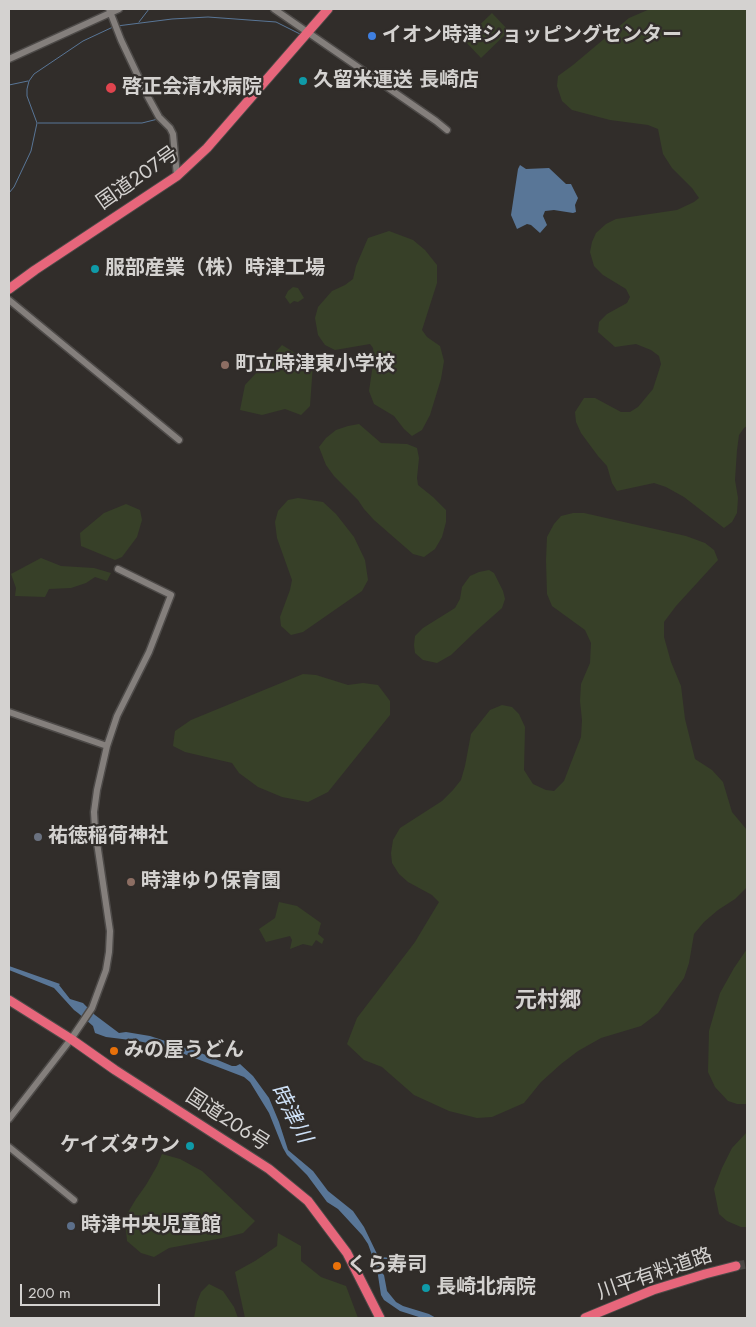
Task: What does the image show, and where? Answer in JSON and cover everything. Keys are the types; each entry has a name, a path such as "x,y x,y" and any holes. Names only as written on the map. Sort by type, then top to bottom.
{"highway":[{"name":"国道207号","path":"9,289 177,176 207,148 328,9"},
{"name":"国道206号","path":"9,1000 269,1169 308,1201 347,1253 380,1318"},
{"name":"川平有料道路","path":"586,1318 653,1290 705,1274 737,1268 657,1292 595,1318"}],"street":[{"path":"9,59 110,10 119,9"},
{"path":"274,9 447,130"},
{"path":"110,10 121,40 148,97 159,116 173,134 177,176"},
{"path":"9,300 179,440"},
{"path":"9,1119 71,1039 92,1008 106,970 110,931 95,829 94,812 97,790 107,746 117,716 149,652 171,595 118,569"},
{"path":"9,712 107,746"},
{"path":"9,1147 74,1200"}],"green space":[{"path":"650,9 747,9 747,426 739,435 737,450 735,480 738,498 737,513 732,522 724,528 684,497 666,487 654,483 617,491 612,483 607,466 581,433 576,422 575,412 584,398 595,398 621,412 630,412 638,407 653,389 661,364 659,356 651,350 636,344 615,347 598,332 599,322 607,314 627,303 630,297 626,289 603,275 594,266 590,252 596,233 606,224 616,219 677,210 699,198 672,168 663,154 658,129 648,125 610,120 572,110 562,101 557,86 558,76 629,18"},
{"path":"492,13 509,31 481,58 464,40"},
{"path":"389,231 413,240 425,250 437,265 437,283 422,330 427,337 440,346 444,361 441,379 430,415 422,430 412,436 394,416 374,404 369,391 374,357 373,348 370,344 335,350 325,345 318,335 315,318 318,307 332,291 353,279 356,266 368,238"},
{"path":"293,287 298,288 304,298 290,304 285,297"},
{"path":"282,345 313,364 310,406 301,415 285,409 262,415 240,410 245,385"},
{"path":"359,424 381,443 407,444 417,448 419,458 418,485 446,510 446,522 442,537 435,549 424,557 413,554 374,520 326,465 319,447 326,438 336,430"},
{"path":"298,498 323,502 336,514 354,537 365,560 368,580 362,591 303,632 291,635 281,626 280,617 292,580 277,538 275,522 278,511 288,500"},
{"path":"126,504 140,510 142,520 137,537 122,557 115,560 81,546 80,533 104,513"},
{"path":"584,513 686,536 705,543 714,550 718,560 664,622 664,637 671,662 681,686 685,719 695,759 712,770 723,782 732,812 747,830 747,887 735,899 704,922 694,934 689,963 684,978 658,1013 641,1026 601,1038 578,1051 541,1082 524,1103 492,1117 477,1118 449,1111 414,1095 382,1067 364,1060 347,1044 357,1018 415,942 439,902 432,895 408,882 399,874 392,863 393,840 400,828 442,801 461,780 471,734 490,710 502,705 512,707 519,714 525,727 524,770 533,784 546,790 554,791 564,781 581,737 581,684 590,663 591,643 585,630 552,606 547,594 546,560 547,537 554,524 561,516"},
{"path":"41,558 61,566 94,568 111,573 107,581 95,577 86,583 71,588 49,589 45,597 15,596 16,588 11,574"},
{"path":"489,570 494,573 503,591 505,599 502,608 451,655 437,663 423,660 415,653 415,636 423,628 455,608 460,599 462,587 470,576"},
{"path":"303,674 316,675 348,685 363,683 378,685 390,701 390,715 328,792 308,802 282,797 258,787 239,773 232,763 185,752 173,746 175,731 191,720"},
{"path":"279,902 297,906 321,923 318,934 324,939 322,944 316,940 312,946 303,944 290,949 292,940 290,936 266,942 259,929 275,918"},
{"path":"747,949 747,1104 737,1104 728,1101 715,1087 708,1072 709,1031 720,993"},
{"path":"747,1132 747,1227 741,1227 727,1221 719,1214 714,1189 732,1148"},
{"path":"162,1154 180,1159 202,1171 255,1221 243,1233 169,1248 154,1257 141,1253 127,1241 127,1214 146,1185"},
{"path":"278,1233 301,1246 301,1261 321,1277 346,1286 358,1318 245,1318 235,1272 277,1246"},
{"path":"209,1284 223,1291 234,1307 238,1318 194,1318 201,1292"}],"water":[{"path":"520,165 526,169 549,168 566,184 571,184 578,198 575,205 576,212 545,211 543,216 547,225 540,233 527,224 517,229 511,215"},
{"name":"時津川","path":"9,966 60,984 70,999 83,1003 95,1015 119,1033 126,1032 150,1036 196,1051 232,1066 240,1064 253,1076 269,1098 288,1150 313,1171 328,1191 353,1211 364,1227 379,1257 395,1258 379,1259 387,1291 396,1302 403,1306 436,1318 422,1318 400,1311 384,1300 381,1295 377,1269 368,1244 338,1209 327,1202 307,1175 287,1155 269,1113 250,1082 244,1077 166,1047 106,1037 95,1033 93,1026 74,1010 54,988 9,970"}],"waterway":[{"path":"139,22 149,9"},
{"path":"117,26 172,19 208,17 276,22 300,34"},
{"path":"9,193 14,187 31,151 37,123 27,96 29,81 34,74 83,41 113,27"},
{"path":"9,85 28,81"},
{"path":"38,123 142,123 158,119"}],"tunnel":[{"path":"736,1266 747,1264"}],"place":[{"name":"イオン時津ショッピングセンター","path":"372,36"},
{"name":"久留米運送 長崎店","path":"303,81"},
{"name":"啓正会清水病院","path":"111,88"},
{"name":"服部産業（株）時津工場","path":"95,269"},
{"name":"町立時津東小学校","path":"225,365"},
{"name":"祐徳稲荷神社","path":"38,837"},
{"name":"時津ゆり保育園","path":"131,882"},
{"name":"みの屋うどん","path":"114,1051"},
{"name":"ケイズタウン","path":"190,1146"},
{"name":"時津中央児童館","path":"71,1226"},
{"name":"くら寿司","path":"337,1266"},
{"name":"長崎北病院","path":"426,1288"}],"district":[{"name":"元村郷","path":"548,1002"}]}
